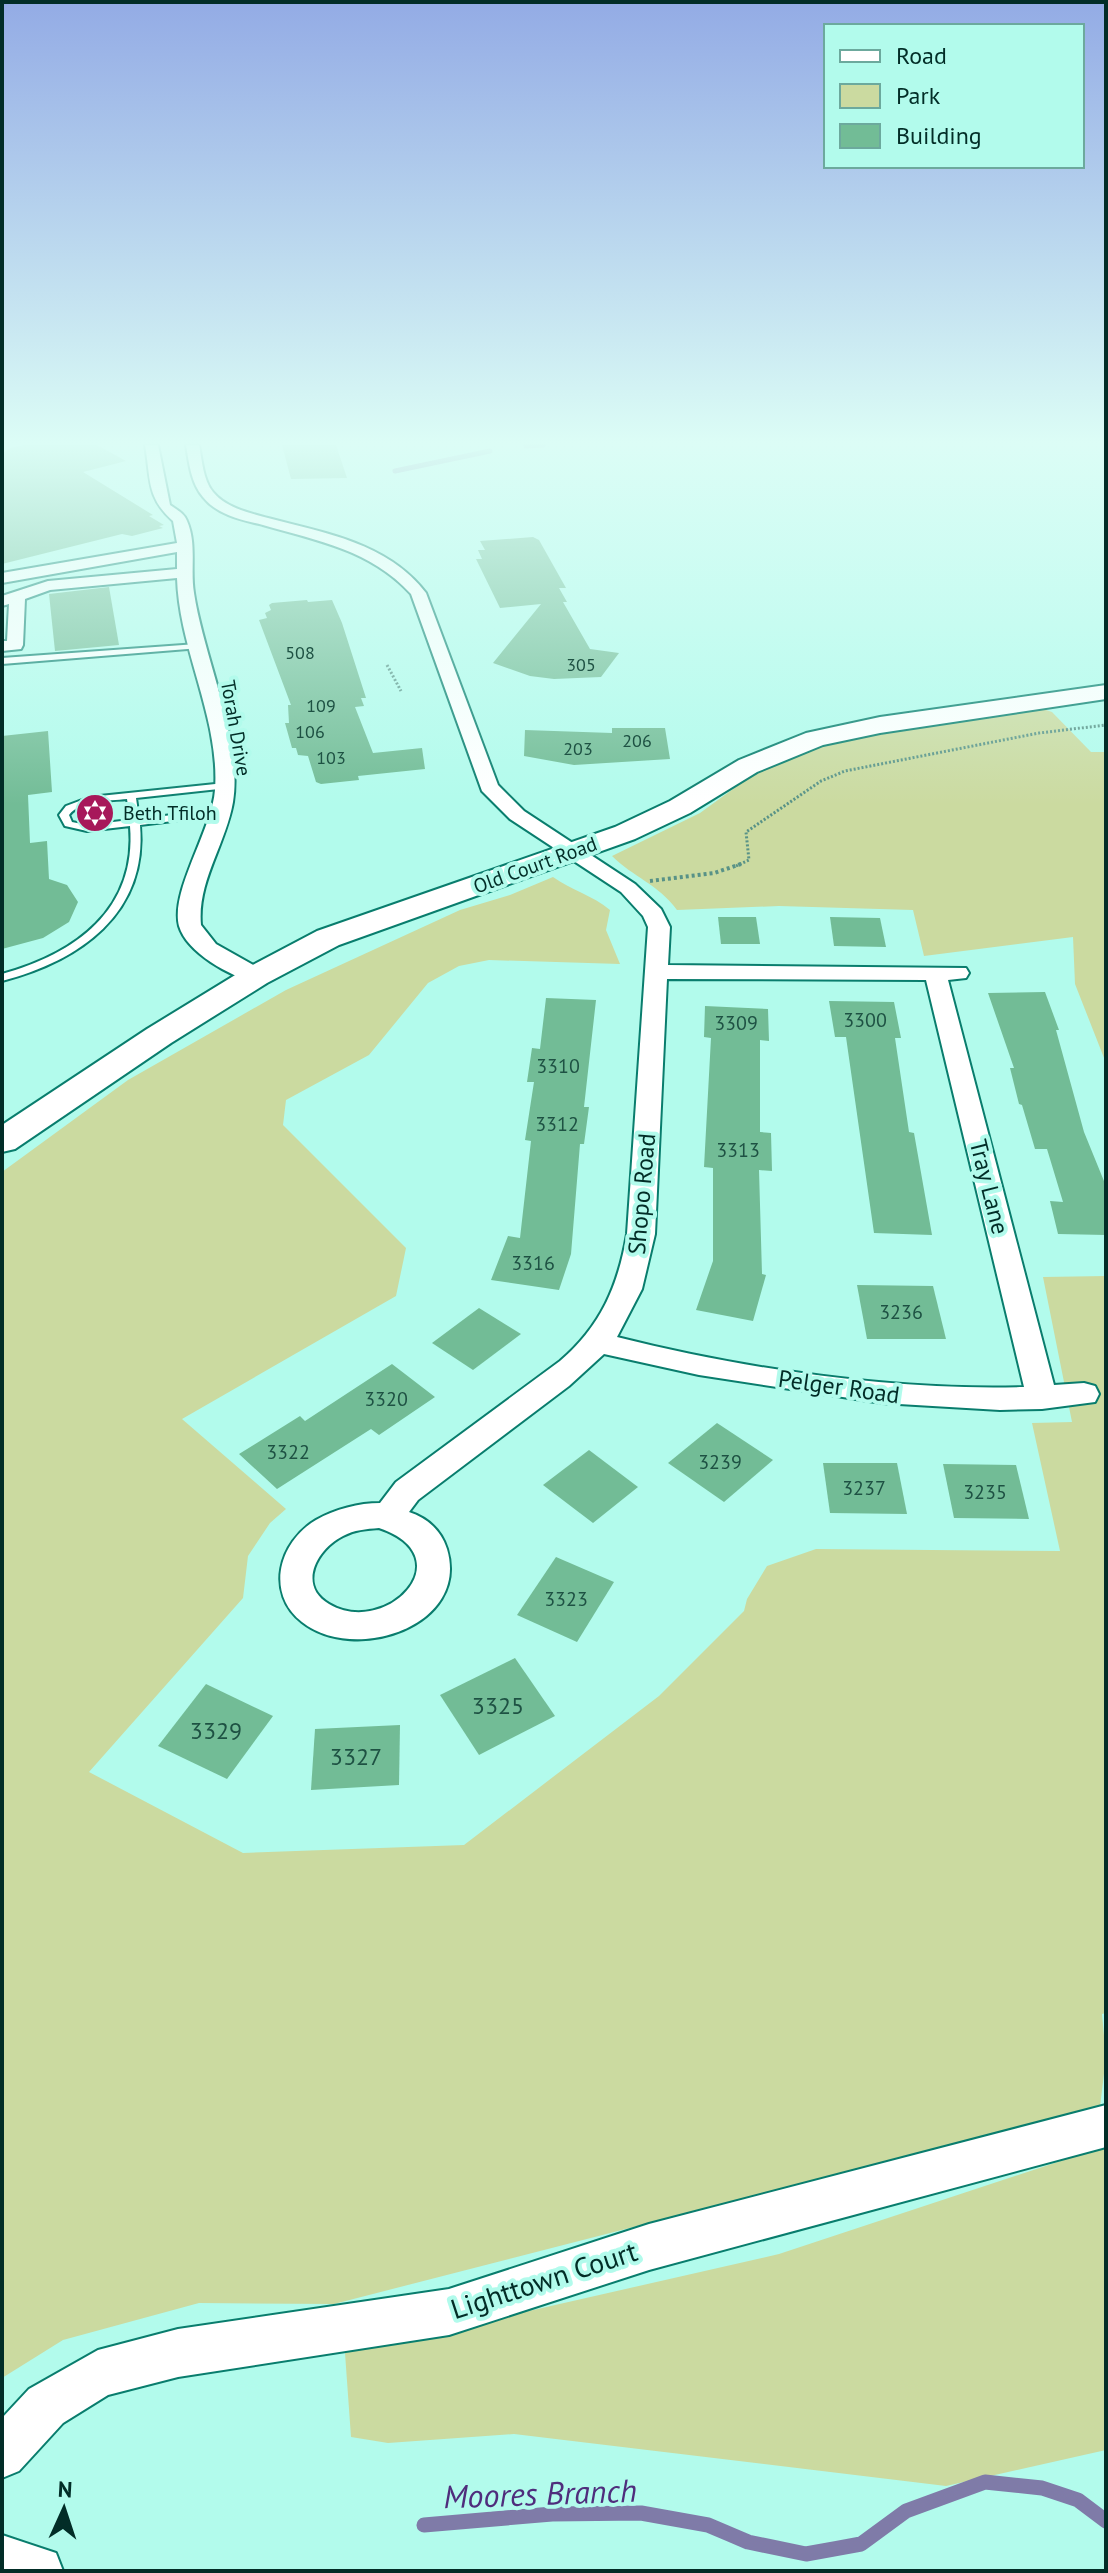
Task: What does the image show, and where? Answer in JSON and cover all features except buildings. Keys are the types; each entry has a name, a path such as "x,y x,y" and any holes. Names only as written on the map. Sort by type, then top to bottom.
{"main road":[{"name":"Old Court Road","path":"2,1141 88,1081 256,976 345,932 652,821 748,766 815,739 880,725 1106,692"}],"street":[{"path":"2,578 76,565"},
{"name":"Torah Drive","path":"185,565 197,646 211,702 225,786 222,812 193,896 190,925 195,937 212,951 256,976"},
{"name":"Shopo Road","path":"388,565 399,571 418,593 489,787 517,815 628,888 653,914 660,939 641,1234 636,1267 613,1321 598,1342 570,1369 407,1491 388,1517"},
{"path":"2,646 15,645 9,600 33,589 185,573"},
{"name":"Tray Lane","path":"658,972 947,974 1042,1398"},
{"name":"Pelger Road","path":"598,1342 646,1356 857,1391 931,1399 1042,1398 1084,1394"},
{"name":"Lighttown Court","path":"2,2454 46,2406 98,2374 178,2353 449,2312 649,2247 1106,2126"},
{"path":"2,2560 38,2571"}],"lane":[{"path":"2,661 197,646"},
{"path":"222,812 87,828 64,821 69,808 79,803 225,786"},
{"path":"2,978 27,971 80,947 105,924 130,873 136,840 131,796"}],"path":[{"path":"387,665 401,691"},
{"path":"649,881 725,871 742,865 749,860 746,832 808,789 845,771 1039,733 1106,725"}],"green space":[{"path":"1040,708 1052,712 1091,752 1106,752 1106,1063 1075,984 1073,937 924,956 913,910 779,906 677,910 662,894 612,856 700,813 769,763 807,749 843,739"},
{"path":"553,877 610,910 606,930 620,964 489,960 459,966 428,983 369,1055 286,1100 283,1125 406,1248 396,1296 182,1419 286,1509 270,1523 248,1556 243,1598 89,1772 243,1853 464,1845 659,1696 744,1611 747,1599 767,1566 816,1549 1060,1551 1032,1423 1072,1422 1043,1277 1106,1276 1106,2013 1102,2014 1106,2057 1100,2107 334,2304 199,2303 63,2340 2,2378 2,1172 128,1080 286,990 460,910 510,895"},
{"path":"1106,2146 1106,2450 946,2486 514,2434 388,2443 351,2437 345,2353 779,2254"}],"waterway":[{"name":"Moores Branch","path":"424,2525 552,2514 641,2513 708,2525 748,2542 806,2554 861,2544 906,2511 985,2482 1042,2488 1078,2500 1106,2521"}],"place":[{"name":"Beth Tfiloh","path":"95,813"}]}
